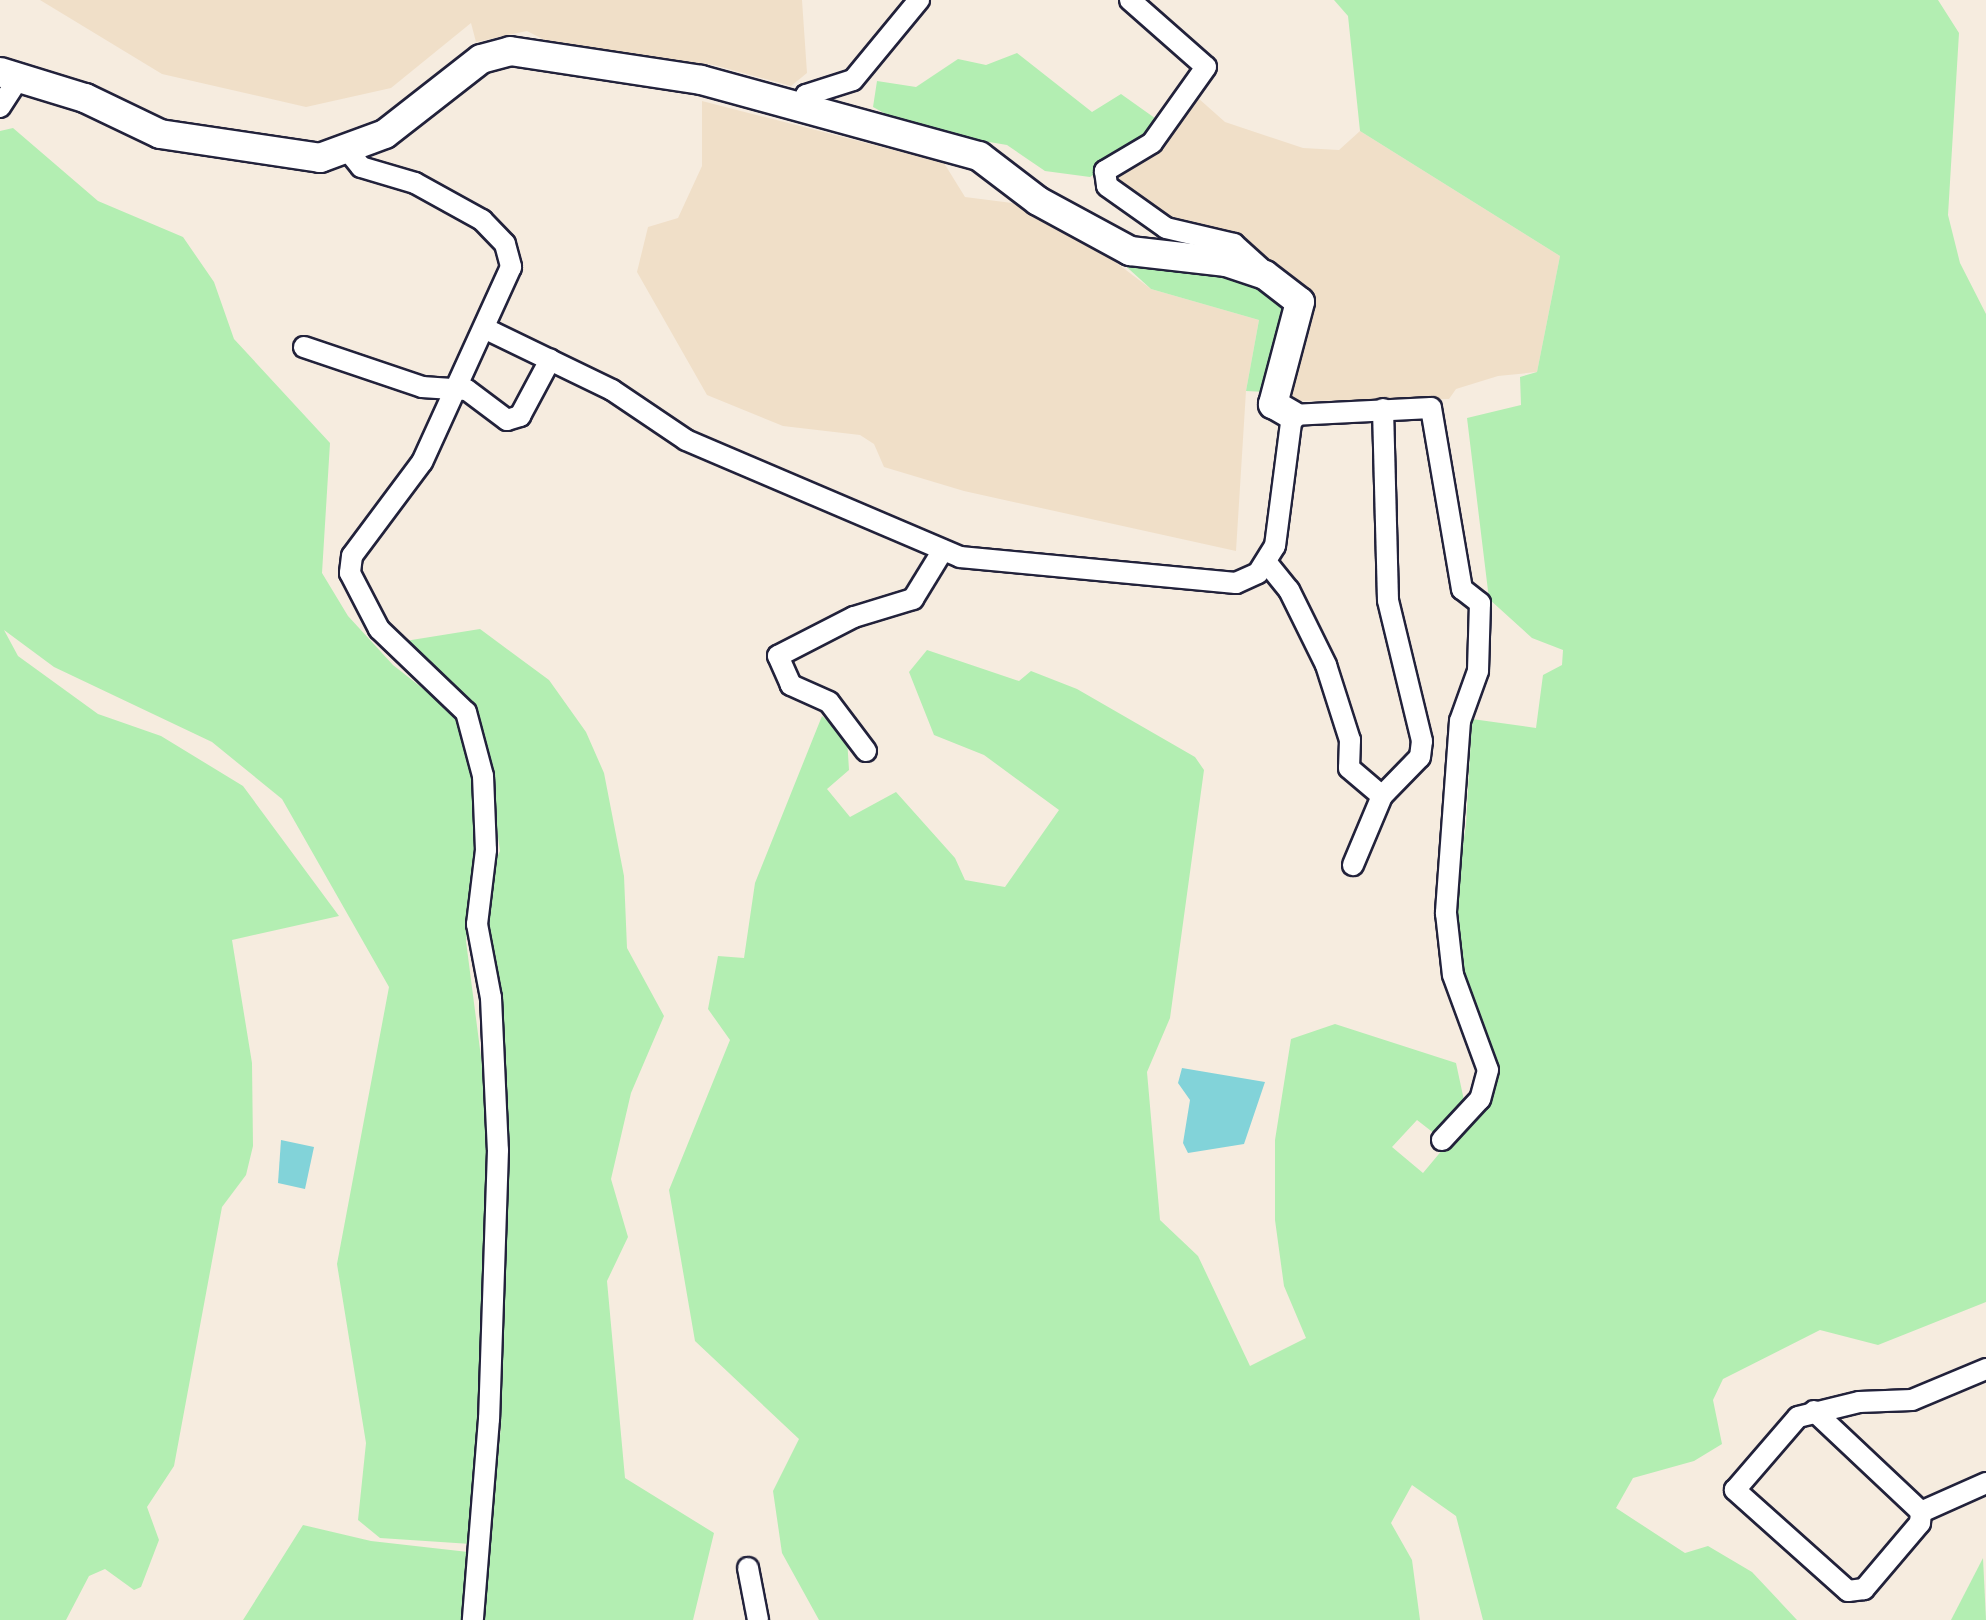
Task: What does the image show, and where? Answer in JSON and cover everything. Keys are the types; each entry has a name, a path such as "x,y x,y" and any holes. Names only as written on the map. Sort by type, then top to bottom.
{"street":[{"path":"802,107 806,94 853,80 920,0"},
{"path":"1130,0 1206,67 1152,143 1105,171 1107,186 1166,228 1234,244 1266,266 1265,274"},
{"path":"0,107 11,73 160,134 320,158 349,152 385,134 481,59 510,52 701,80 979,156 1038,202 1130,250 1226,262 1265,274 1300,302 1272,404 1292,415 1431,408 1462,589 1480,603 1478,671 1460,721 1446,912 1454,975 1488,1070 1480,1099 1442,1140"},
{"path":"349,152 361,167 415,184 482,220 505,244 511,267 457,390 399,500 352,556 350,574 378,629 466,712 483,776 486,850 477,924 491,998 498,1150 490,1419 473,1620"},
{"path":"486,329 612,390 686,440 960,557 1236,582 1267,564 1280,526 1292,415"},
{"path":"304,346 363,370 467,390 507,420 520,416 550,360"},
{"path":"1353,865 1382,796 1420,758 1422,740 1388,600 1383,409"},
{"path":"866,751 829,702 792,685 778,656 854,616 913,599 944,550"},
{"path":"1267,564 1289,590 1326,665 1350,740 1349,768 1382,796"},
{"path":"1921,1512 1920,1523 1864,1589 1848,1591 1744,1504 1735,1490 1785,1428 1814,1411 1912,1400 1986,1369"},
{"path":"1814,1411 1921,1512"},
{"path":"1921,1512 1986,1483"},
{"path":"748,1568 758,1620"}],"shaded area":[{"path":"40,0 802,0 807,73 791,86 714,65 562,49 527,31 476,42 471,23 391,88 306,107 162,74"},
{"path":"1198,98 1225,122 1303,148 1339,150 1360,131 1560,256 1537,372 1498,376 1456,389 1449,399 1288,401 1315,299 1236,237 1176,225 1114,185 1114,172 1150,155"},
{"path":"702,101 944,163 965,197 1021,204 1050,226 1077,233 1151,289 1259,320 1246,391 1236,551 964,491 884,467 874,444 860,435 783,426 707,395 637,272 648,227 678,218 702,166"}],"green space":[{"path":"1334,0 1938,0 1959,33 1948,215 1960,263 1986,314 1986,1302 1878,1345 1820,1330 1723,1379 1713,1400 1722,1444 1694,1461 1633,1478 1616,1508 1685,1553 1708,1546 1752,1572 1797,1620 1483,1620 1456,1516 1412,1485 1391,1523 1412,1560 1420,1620 819,1620 782,1553 773,1491 799,1439 695,1341 669,1190 730,1040 708,1009 718,956 744,958 755,883 822,716 847,738 849,770 827,789 850,817 896,792 955,858 965,880 1005,887 1059,810 984,755 934,735 909,672 927,650 1019,681 1031,671 1077,689 1195,757 1204,770 1170,1018 1147,1072 1160,1220 1198,1256 1250,1366 1306,1338 1284,1286 1275,1220 1275,1140 1291,1039 1335,1024 1456,1063 1465,1105 1435,1134 1417,1120 1392,1147 1423,1173 1483,1101 1451,921 1466,825 1472,719 1536,728 1543,675 1562,665 1563,650 1532,638 1489,599 1467,418 1521,405 1520,377 1537,372 1560,256 1360,131 1348,16"},
{"path":"1017,53 1092,112 1121,94 1159,121 1146,141 1090,177 1045,171 1007,145 913,129 873,107 877,81 916,87 958,59 986,65"},
{"path":"13,128 98,201 183,237 214,282 234,339 330,443 322,573 348,616 393,665 460,718 474,743 478,850 466,941 493,1150 484,1421 471,1544 380,1538 358,1520 366,1443 337,1264 389,987 282,799 212,742 54,667 4,630 18,656 98,714 161,736 243,786 339,916 232,940 252,1063 253,1146 246,1175 222,1207 174,1466 147,1507 159,1540 141,1587 134,1590 105,1569 89,1576 66,1620 0,1620 0,131"},
{"path":"1119,260 1221,269 1283,302 1286,331 1266,392 1246,391 1259,320 1151,289"},
{"path":"480,629 549,680 586,732 604,773 624,876 627,948 664,1016 631,1093 611,1179 628,1237 607,1281 625,1478 714,1533 693,1620 483,1620 501,1425 504,1148 486,924 488,877 500,851 485,741 472,708 399,642"},
{"path":"303,1525 371,1541 477,1553 471,1620 243,1620"},
{"path":"1983,1558 1986,1620 1951,1620"}],"water":[{"path":"1182,1068 1265,1082 1244,1144 1188,1153 1183,1143 1190,1100 1178,1083"},
{"path":"281,1140 314,1147 305,1189 278,1183"}]}
